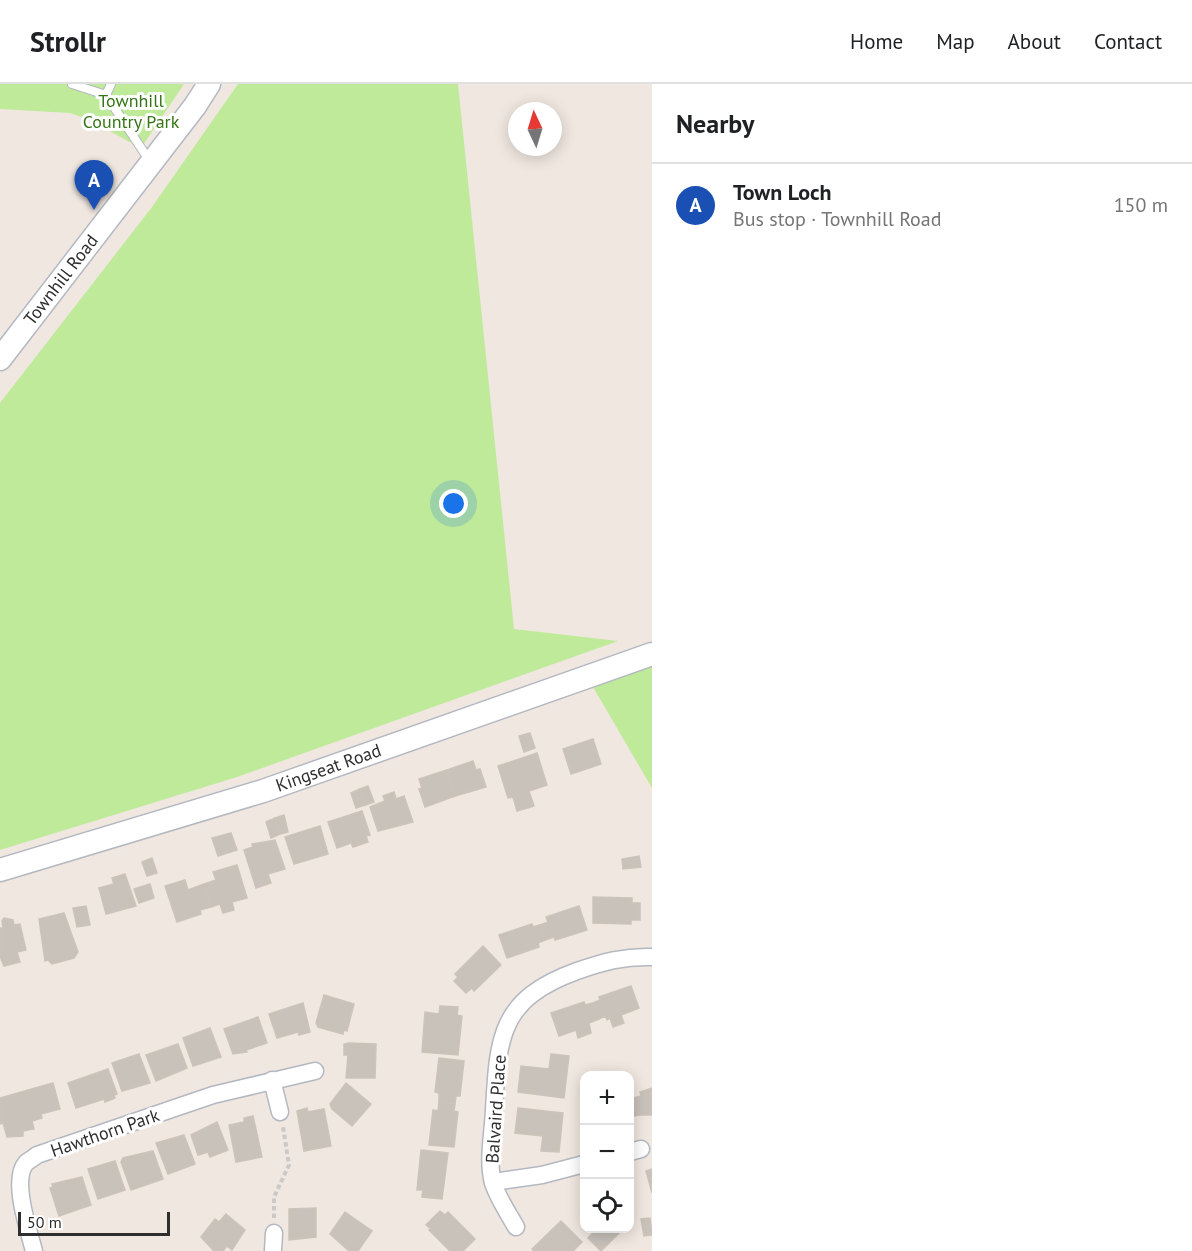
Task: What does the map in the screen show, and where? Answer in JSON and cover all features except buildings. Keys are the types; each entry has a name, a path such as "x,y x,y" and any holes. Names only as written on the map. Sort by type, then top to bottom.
{"street":[{"name":"Townhill Road","path":"0,359 209,84"},
{"name":"Kingseat Road","path":"0,870 263,791 652,654"},
{"name":"Balvaird Place","path":"516,1227 493,1182 491,1162 497,1056 503,1034 516,1010 540,987 611,959 652,957"},
{"name":"Hawthorn Park","path":"34,1251 21,1194 20,1178 25,1164 37,1155 213,1095 315,1071"},
{"path":"272,1080 280,1112"},
{"name":"Balvaird Place","path":"493,1182 542,1175 580,1165"},
{"path":"273,1251 274,1233"}],"lane":[{"path":"72,84 106,95 151,163"},
{"path":"106,95 111,84"}],"path":[{"path":"274,1233 274,1197 289,1165 280,1112"}],"green space":[{"name":"Townhill Country Park","path":"0,84 184,84 141,148 85,118 70,113 0,109"},
{"path":"238,84 458,84 514,629 618,641 237,777 0,850 0,403 152,207"},
{"path":"652,666 652,788 593,687"}],"place":[{"name":"Town Loch","path":"94,210"}]}
